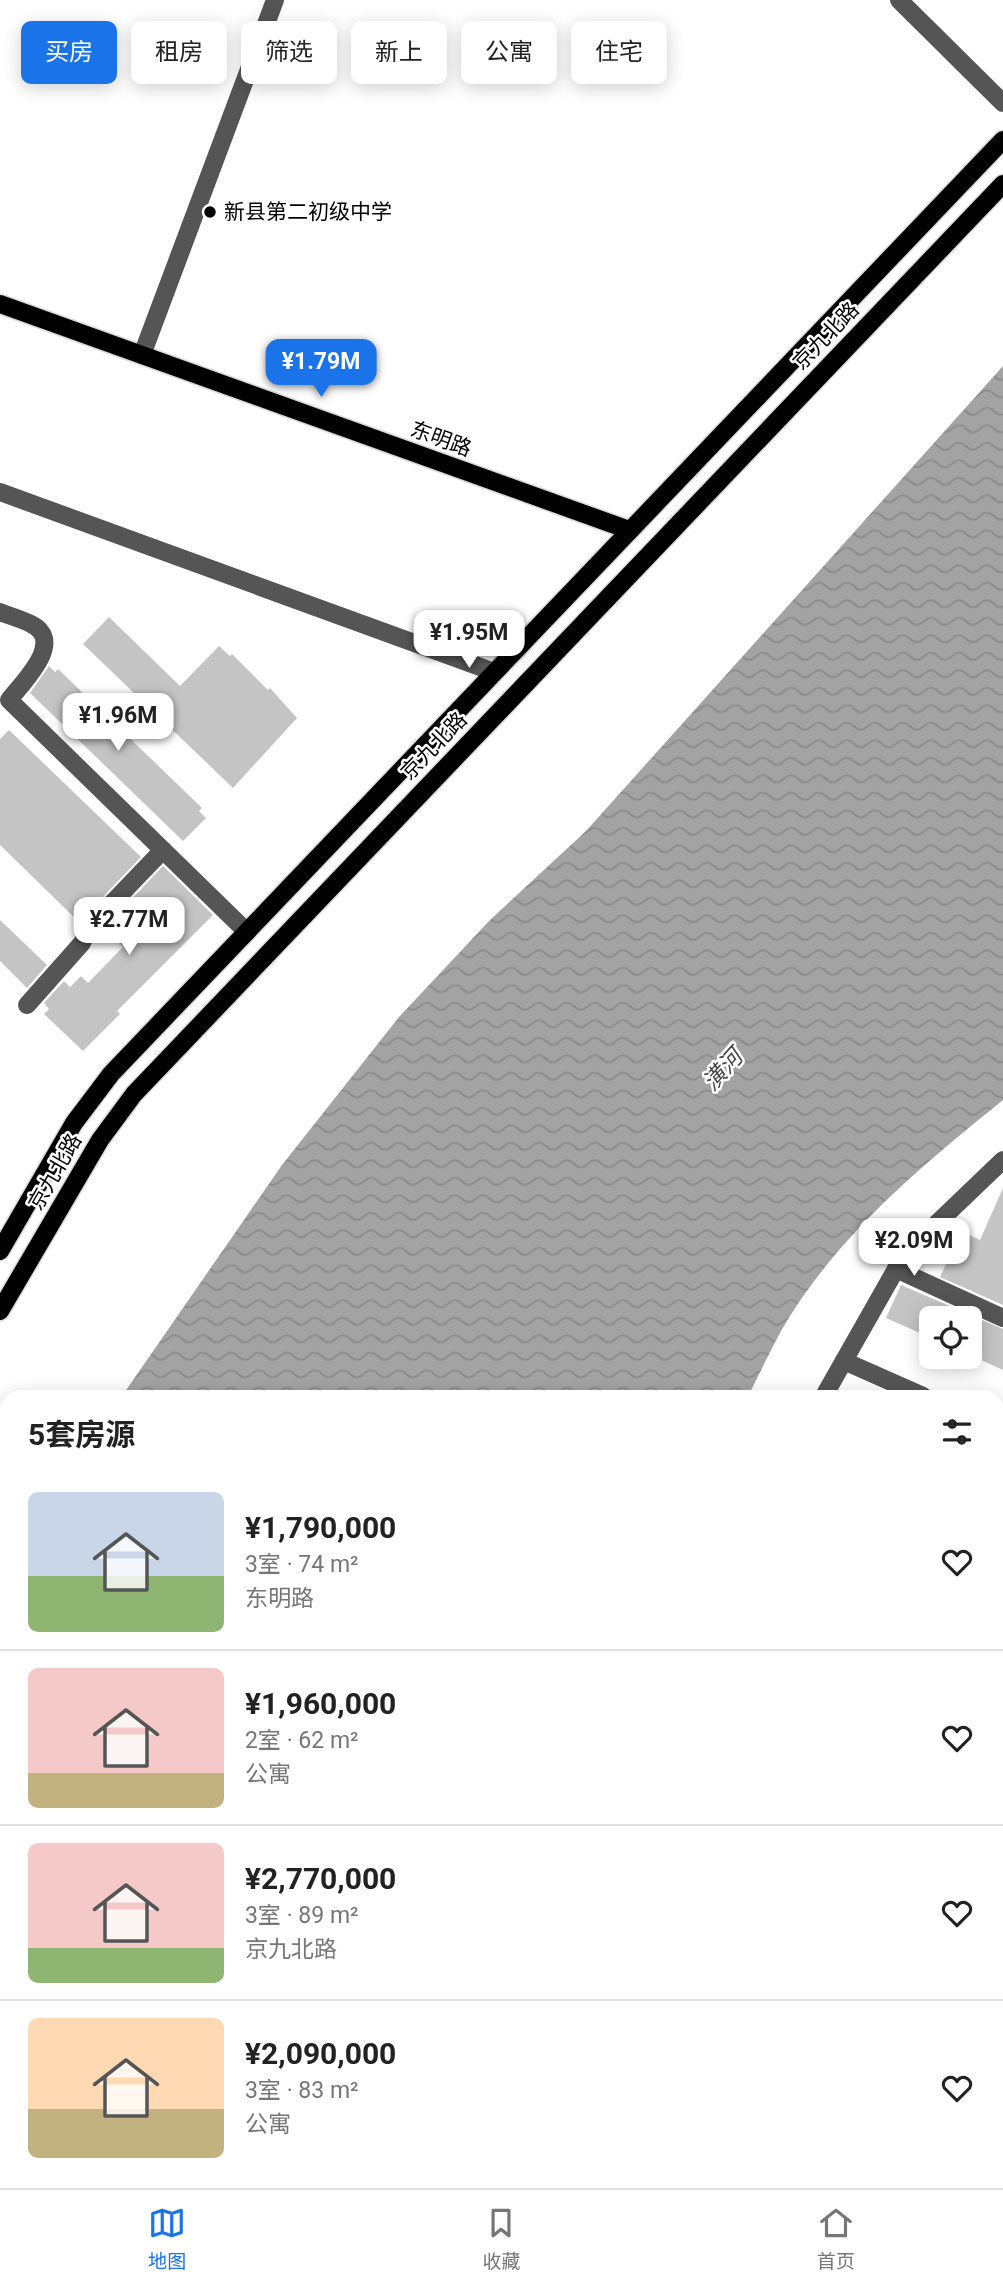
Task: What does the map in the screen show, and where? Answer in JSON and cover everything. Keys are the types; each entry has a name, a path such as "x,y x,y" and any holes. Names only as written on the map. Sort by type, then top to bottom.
{"main road":[{"name":"京九北路","path":"0,1251 91,1099 132,1050 1003,140"},
{"name":"京九北路","path":"0,1311 100,1140 134,1094 1003,184"},
{"name":"东明路","path":"0,304 629,530"}],"street":[{"path":"142,355 275,0"},
{"path":"899,0 1003,103"},
{"path":"0,492 494,672"},
{"path":"0,612 33,624 42,632 45,646 41,659 9,700 247,932"},
{"path":"27,1005 82,943 90,926 163,850"},
{"path":"827,1390 896,1269 932,1228 1003,1160"},
{"path":"896,1269 1003,1318"},
{"path":"844,1361 909,1390"}],"water":[{"name":"潢河","path":"1003,366 1003,1100 915,1174 835,1255 790,1316 751,1390 126,1390 282,1165 399,1017 489,921 586,831"}],"building":[{"path":"109,617 180,686 219,646 230,656 232,654 268,690 270,688 297,718 233,788 83,644"},
{"path":"49,666 55,672 58,669 202,808 199,811 206,818 183,841 30,693"},
{"path":"9,730 141,857 79,922 0,845 0,739"},
{"path":"163,866 213,915 117,1011 120,1014 83,1051 44,1014 49,1009 44,1003 64,981 70,987 81,976 88,983 123,947 104,928"},
{"path":"0,920 47,965 27,988 0,961"},
{"path":"1003,1188 1003,1305 940,1277 961,1231 980,1240"},
{"path":"901,1285 950,1306 919,1306 919,1333 886,1318"},
{"path":"982,1320 1003,1329 1003,1370 982,1360"}],"place":[{"name":"新县第二初级中学","path":"210,212"}]}
